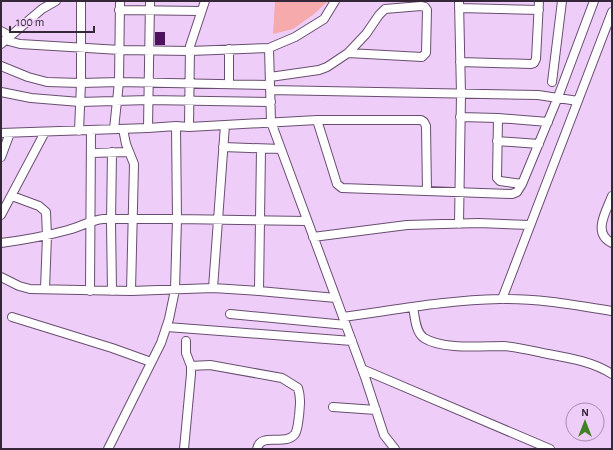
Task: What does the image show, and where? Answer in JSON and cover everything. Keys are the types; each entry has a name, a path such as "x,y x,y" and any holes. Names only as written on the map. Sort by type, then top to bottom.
{"street":[{"path":"5,40 42,9 56,1"},
{"path":"79,131 82,83 80,47 81,1"},
{"path":"148,128 150,1"},
{"path":"189,127 190,46 205,1"},
{"path":"5,40 20,44 120,50 190,51 269,48 295,38 324,19 335,1"},
{"path":"460,62 534,63 536,59 539,1"},
{"path":"552,82 562,1"},
{"path":"317,120 338,184 342,188 459,193 512,194 517,192 522,184 548,122 594,1"},
{"path":"458,224 461,94 459,4 539,10"},
{"path":"114,129 119,82 119,5 150,10 201,11"},
{"path":"270,84 327,67 348,53 366,34 385,9 421,6 425,7 427,10 426,53 422,57 348,53"},
{"path":"502,299 612,12"},
{"path":"1,31 5,40"},
{"path":"269,48 271,122 352,341 384,435 395,449"},
{"path":"229,49 229,84"},
{"path":"1,66 28,77 47,82 270,84 461,94 538,95 578,101"},
{"path":"1,92 31,98 80,102 148,100 190,102 271,102"},
{"path":"460,118 498,118 548,122"},
{"path":"498,118 496,178 500,181 522,184"},
{"path":"1,133 176,126 189,127 317,120 417,120 424,122 426,126 427,191"},
{"path":"213,288 225,125"},
{"path":"108,449 161,343 167,327 175,290 176,126"},
{"path":"123,129 134,164 131,291"},
{"path":"90,291 91,130"},
{"path":"1,215 45,132"},
{"path":"1,157 10,133"},
{"path":"497,141 539,144"},
{"path":"223,147 281,149"},
{"path":"259,291 261,149"},
{"path":"112,152 112,291"},
{"path":"91,154 129,152"},
{"path":"12,196 43,208 47,216 45,290"},
{"path":"612,196 602,224 601,232 605,239 612,243"},
{"path":"1,243 47,236 82,226 96,220 218,219 307,221"},
{"path":"313,238 407,225 530,225"},
{"path":"1,277 19,286 45,290 131,291 213,288 336,298"},
{"path":"230,314 344,321 413,307 456,301 502,299 561,303 612,311"},
{"path":"413,307 417,327 423,338 437,343 456,346 503,346 525,349 577,360 602,368 612,374"},
{"path":"12,317 75,336 151,362"},
{"path":"167,327 352,341"},
{"path":"184,449 191,374 191,366 186,353 186,340"},
{"path":"191,366 210,366 282,378 298,388 301,397 296,433 292,437 285,439 263,440 259,443 257,449"},
{"path":"362,369 550,449"},
{"path":"333,407 376,410"}],"shaded area":[{"path":"275,1 328,1 314,14 293,29 273,34"}],"building":[{"path":"155,32 165,32 165,45 155,45"}]}
